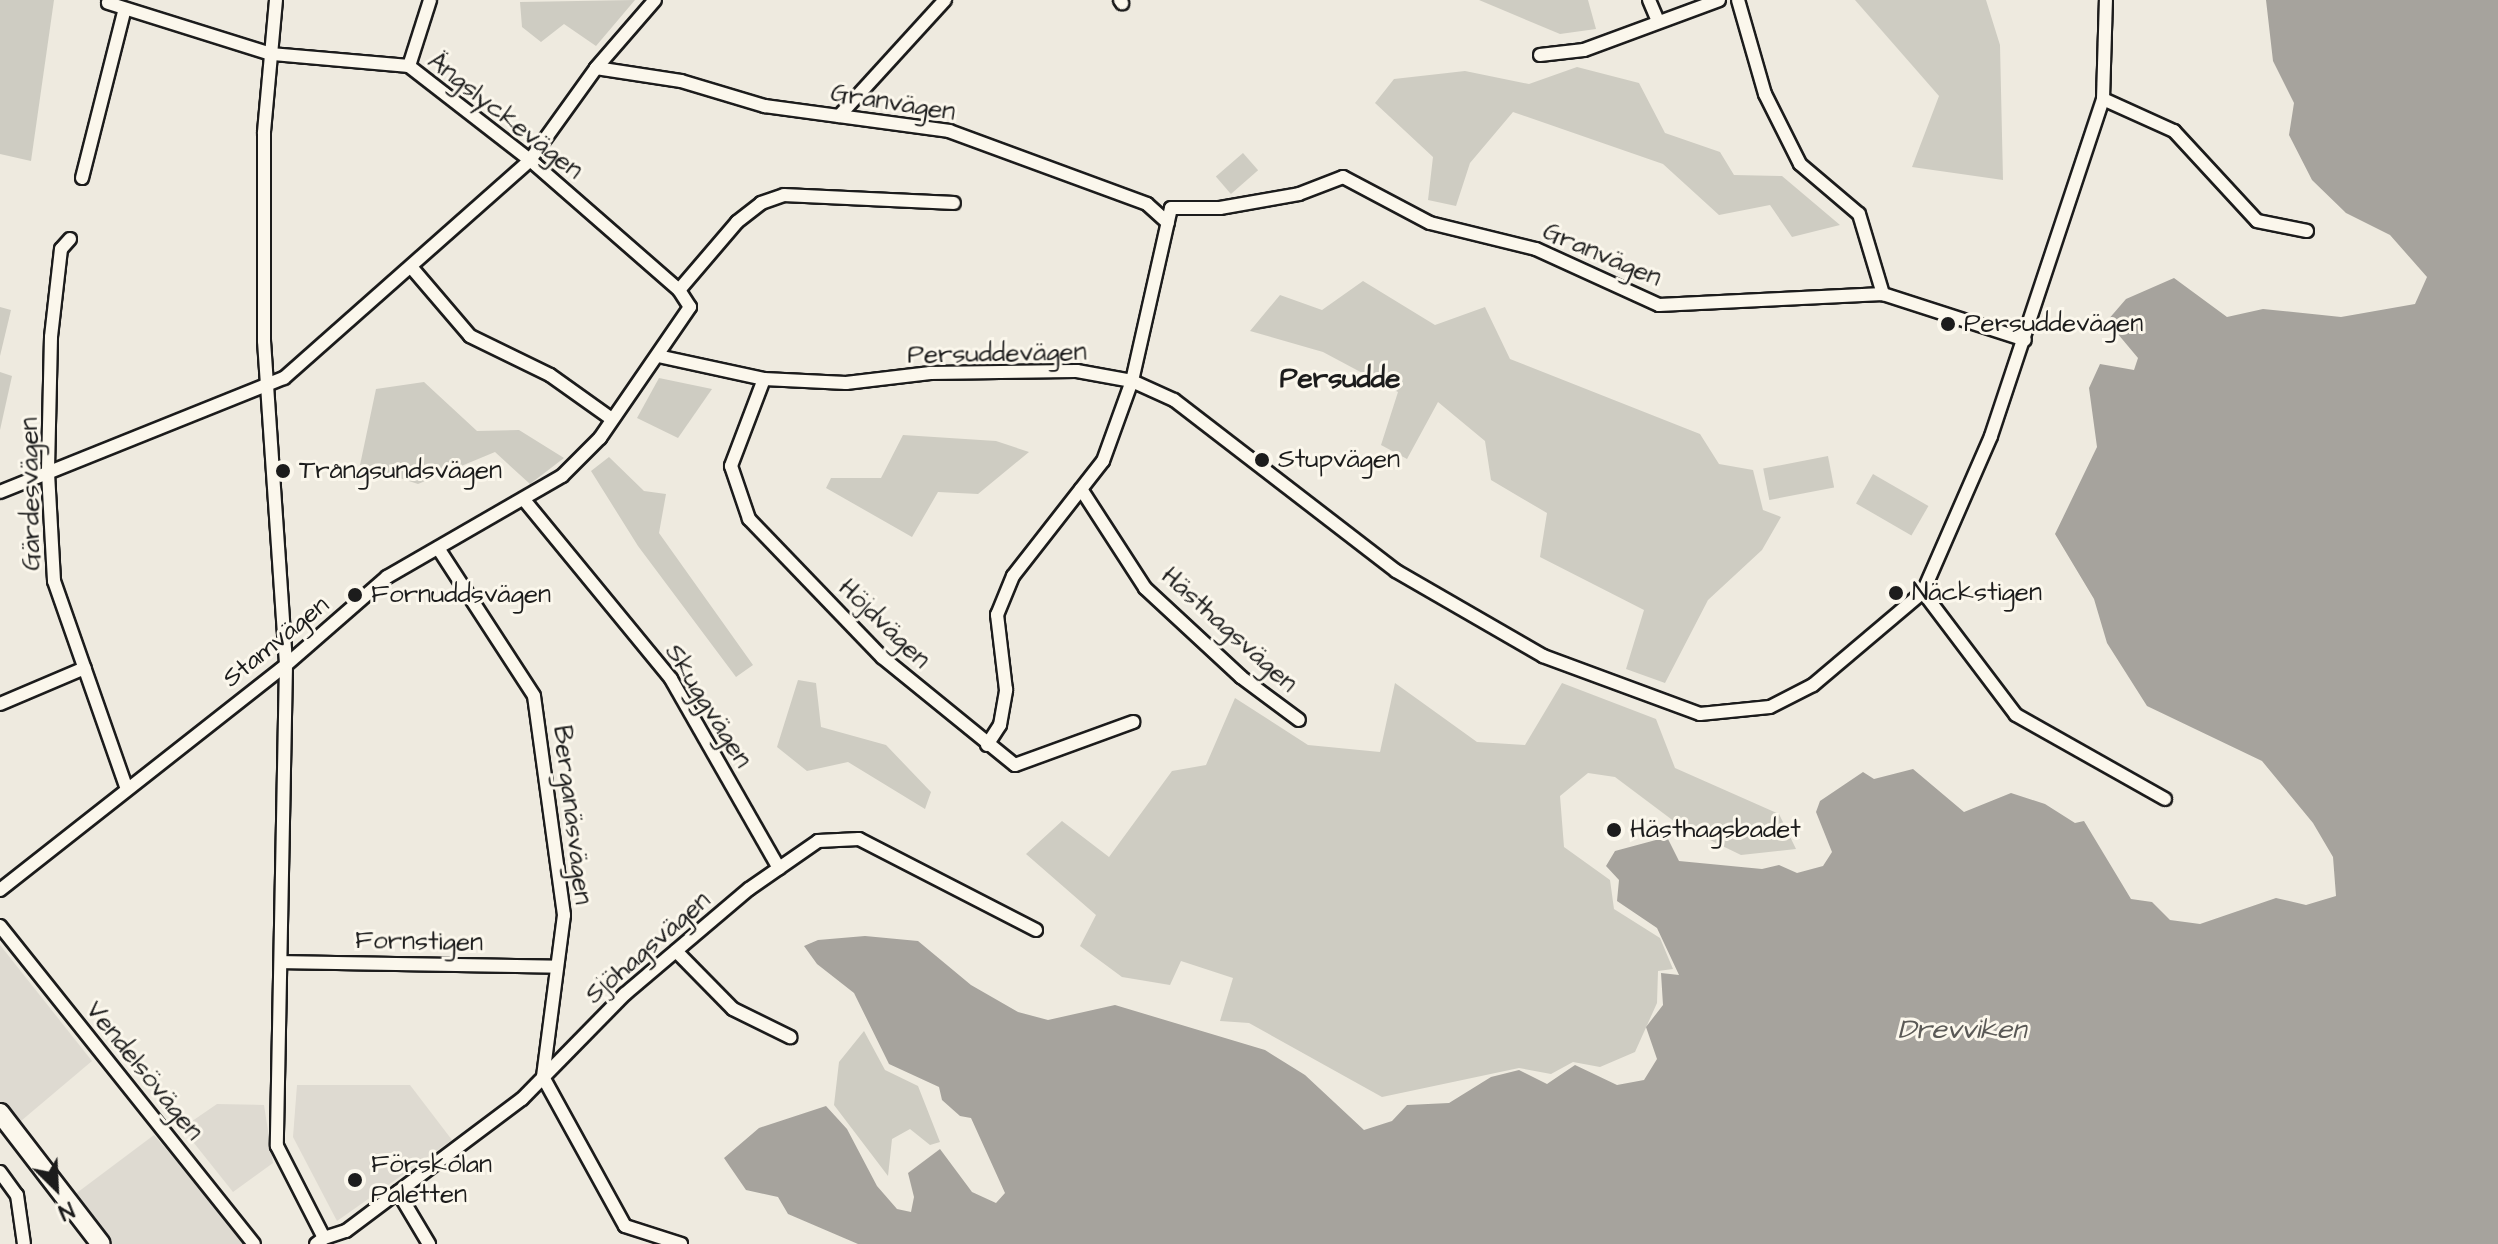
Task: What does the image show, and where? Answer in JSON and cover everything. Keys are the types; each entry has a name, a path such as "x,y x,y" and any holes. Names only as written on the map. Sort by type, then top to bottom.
{"main road":[{"path":"0,1113 101,1244"},
{"path":"0,1125 86,1244"}],"street":[{"path":"276,0 264,133 267,381 286,665 277,1146 320,1241"},
{"path":"409,66 430,0"},
{"path":"0,492 267,381 284,378 412,268 530,160 596,68 655,0"},
{"path":"839,116 945,0"},
{"path":"1649,0 1658,21"},
{"path":"1540,55 1584,50 1719,0"},
{"path":"1738,0 1765,94 1800,164 1859,214 1883,294"},
{"name":"Persuddevägen","path":"658,356 764,379 846,383 930,373 1077,371 1132,381 1174,400 1396,571 1543,656 1700,714 1770,707 1813,685 1923,592 1991,436 2025,340 2053,241 2103,99 2106,0"},
{"path":"108,3 124,12 271,54"},
{"path":"82,178 124,12"},
{"name":"Ängslyckevägen","path":"271,54 409,66 530,160 679,290"},
{"name":"Granvägen","path":"596,68 681,81 765,106 949,131 1147,204 1168,223"},
{"path":"2103,99 2174,131 2257,221 2307,231"},
{"name":"Granvägen","path":"1168,223 1171,208 1220,208 1273,199 1343,177 1430,223 1536,249 1659,305 1883,294 2025,340"},
{"path":"679,290 737,222 761,203 784,195 954,203"},
{"path":"987,745 1000,725 1006,690 997,615 1013,576 1103,461 1132,381 1168,223"},
{"name":"Gärdesvägen","path":"70,239 61,249 51,337 48,473 54,581 127,789"},
{"path":"412,268 470,336 550,375 612,419"},
{"name":"Stamvägen","path":"0,890 286,665 387,577 525,501 562,476 612,419 690,307 679,290"},
{"name":"Höjdvägen","path":"764,379 731,466 749,519 882,657 1015,765 1133,722"},
{"name":"Hästhagsvägen","path":"1081,489 1145,588 1241,677 1299,720"},
{"name":"Skuggvägen","path":"525,501 671,679 779,868"},
{"name":"Berganäsvägen","path":"438,548 534,696 564,915 543,1077"},
{"path":"1923,592 2016,715 2165,799"},
{"path":"0,704 85,668"},
{"name":"Sjöhagsvägen","path":"320,1241 346,1231 522,1099 676,951 779,868 818,841 859,839 1036,930"},
{"name":"Vendelsövägen","path":"0,926 254,1244"},
{"path":"676,951 733,1009 790,1037"},
{"name":"Fornstigen","path":"282,962 555,967"},
{"path":"543,1077 625,1226 681,1244"},
{"path":"0,1172 17,1195 24,1244"},
{"path":"398,1192 429,1244"}],"shaded area":[{"path":"0,0 54,0 31,161 0,154"},
{"path":"635,0 596,46 564,24 541,42 522,27 520,2"},
{"path":"1479,0 1588,0 1596,29 1560,34"},
{"path":"1855,0 1986,0 2000,45 2003,180 1912,167 1939,96"},
{"path":"1577,67 1639,83 1665,133 1720,152 1734,175 1782,176 1840,225 1792,237 1770,205 1719,215 1663,164 1513,112 1470,163 1456,206 1428,200 1433,157 1375,103 1394,79 1465,71 1529,84"},
{"path":"1243,153 1258,170 1231,194 1216,177"},
{"path":"1363,281 1435,325 1485,307 1510,359 1700,434 1719,464 1753,470 1763,510 1781,517 1762,550 1708,600 1665,683 1626,669 1644,610 1540,557 1547,513 1491,480 1485,441 1438,402 1407,459 1381,445 1398,392 1323,352 1250,331 1280,295 1322,310"},
{"path":"0,307 11,310 0,356"},
{"path":"0,372 12,376 0,430"},
{"path":"659,378 712,389 678,438 637,418"},
{"path":"424,382 477,431 519,430 564,458 530,484 495,452 418,484 360,465 376,389"},
{"path":"903,435 996,441 1029,452 978,494 938,492 912,537 826,488 831,478 881,478"},
{"path":"1828,456 1834,487 1769,500 1763,469"},
{"path":"609,457 644,491 666,494 659,533 753,665 736,677 638,546 591,471"},
{"path":"1873,474 1928,506 1911,535 1856,503"},
{"path":"798,680 816,683 821,727 886,745 931,792 925,809 848,762 807,771 777,747"},
{"path":"1395,683 1477,742 1525,745 1562,683 1656,719 1675,768 1779,814 1796,849 1741,855 1679,825 1615,777 1588,773 1560,796 1564,847 1610,880 1614,909 1660,938 1673,969 1658,971 1657,1003 1635,1052 1600,1067 1573,1062 1551,1074 1519,1068 1382,1097 1249,1023 1220,1021 1233,978 1181,961 1170,985 1122,977 1080,946 1096,915 1026,854 1062,821 1109,857 1172,771 1206,765 1235,698 1308,745 1380,752"},
{"path":"0,945 92,1061 15,1126 0,1108"},
{"path":"864,1031 885,1070 918,1086 940,1142 930,1145 910,1129 892,1139 888,1176 834,1105 839,1062"},
{"name":"Förskolan Paletten","path":"297,1085 410,1085 452,1140 337,1221 293,1137"},
{"path":"217,1104 264,1105 273,1163 233,1192 182,1128"},
{"path":"154,1135 248,1244 111,1244 74,1195"}],"water":[{"name":"Drevviken","path":"2266,0 2498,0 2498,1244 858,1244 788,1214 778,1197 746,1190 724,1158 759,1128 826,1106 847,1129 877,1186 897,1209 911,1212 914,1197 908,1173 940,1149 972,1192 996,1203 1005,1193 971,1118 960,1116 942,1100 939,1087 889,1064 854,993 817,964 804,946 818,940 865,936 918,941 971,985 1018,1012 1048,1020 1115,1005 1265,1050 1305,1075 1364,1130 1392,1121 1407,1105 1449,1103 1491,1077 1519,1070 1547,1084 1575,1065 1617,1085 1644,1080 1657,1059 1646,1027 1663,1005 1661,973 1679,975 1657,928 1617,901 1619,880 1606,866 1615,851 1667,837 1679,861 1762,869 1779,865 1797,873 1823,866 1832,852 1816,812 1820,801 1863,772 1874,779 1913,769 1964,812 2011,793 2045,804 2075,823 2084,821 2131,899 2152,902 2170,920 2200,924 2276,898 2306,905 2336,896 2333,857 2313,823 2262,761 2147,706 2107,643 2094,599 2055,534 2097,447 2089,388 2100,364 2134,370 2138,358 2107,321 2126,299 2174,278 2227,317 2263,309 2341,317 2415,304 2427,277 2390,235 2346,213 2312,180 2289,135 2294,103 2273,61"}],"place":[{"name":"Persuddevägen","path":"1948,324"},
{"name":"Stupvägen","path":"1262,460"},
{"name":"Trångsundsvägen","path":"283,471"},
{"name":"Näckstigen","path":"1896,593"},
{"name":"Fornuddsvägen","path":"355,595"},
{"name":"Hästhagsbadet","path":"1614,830"},
{"name":"Förskolan Paletten","path":"355,1180"}],"district":[{"name":"Persudde","path":"1340,379"}]}
